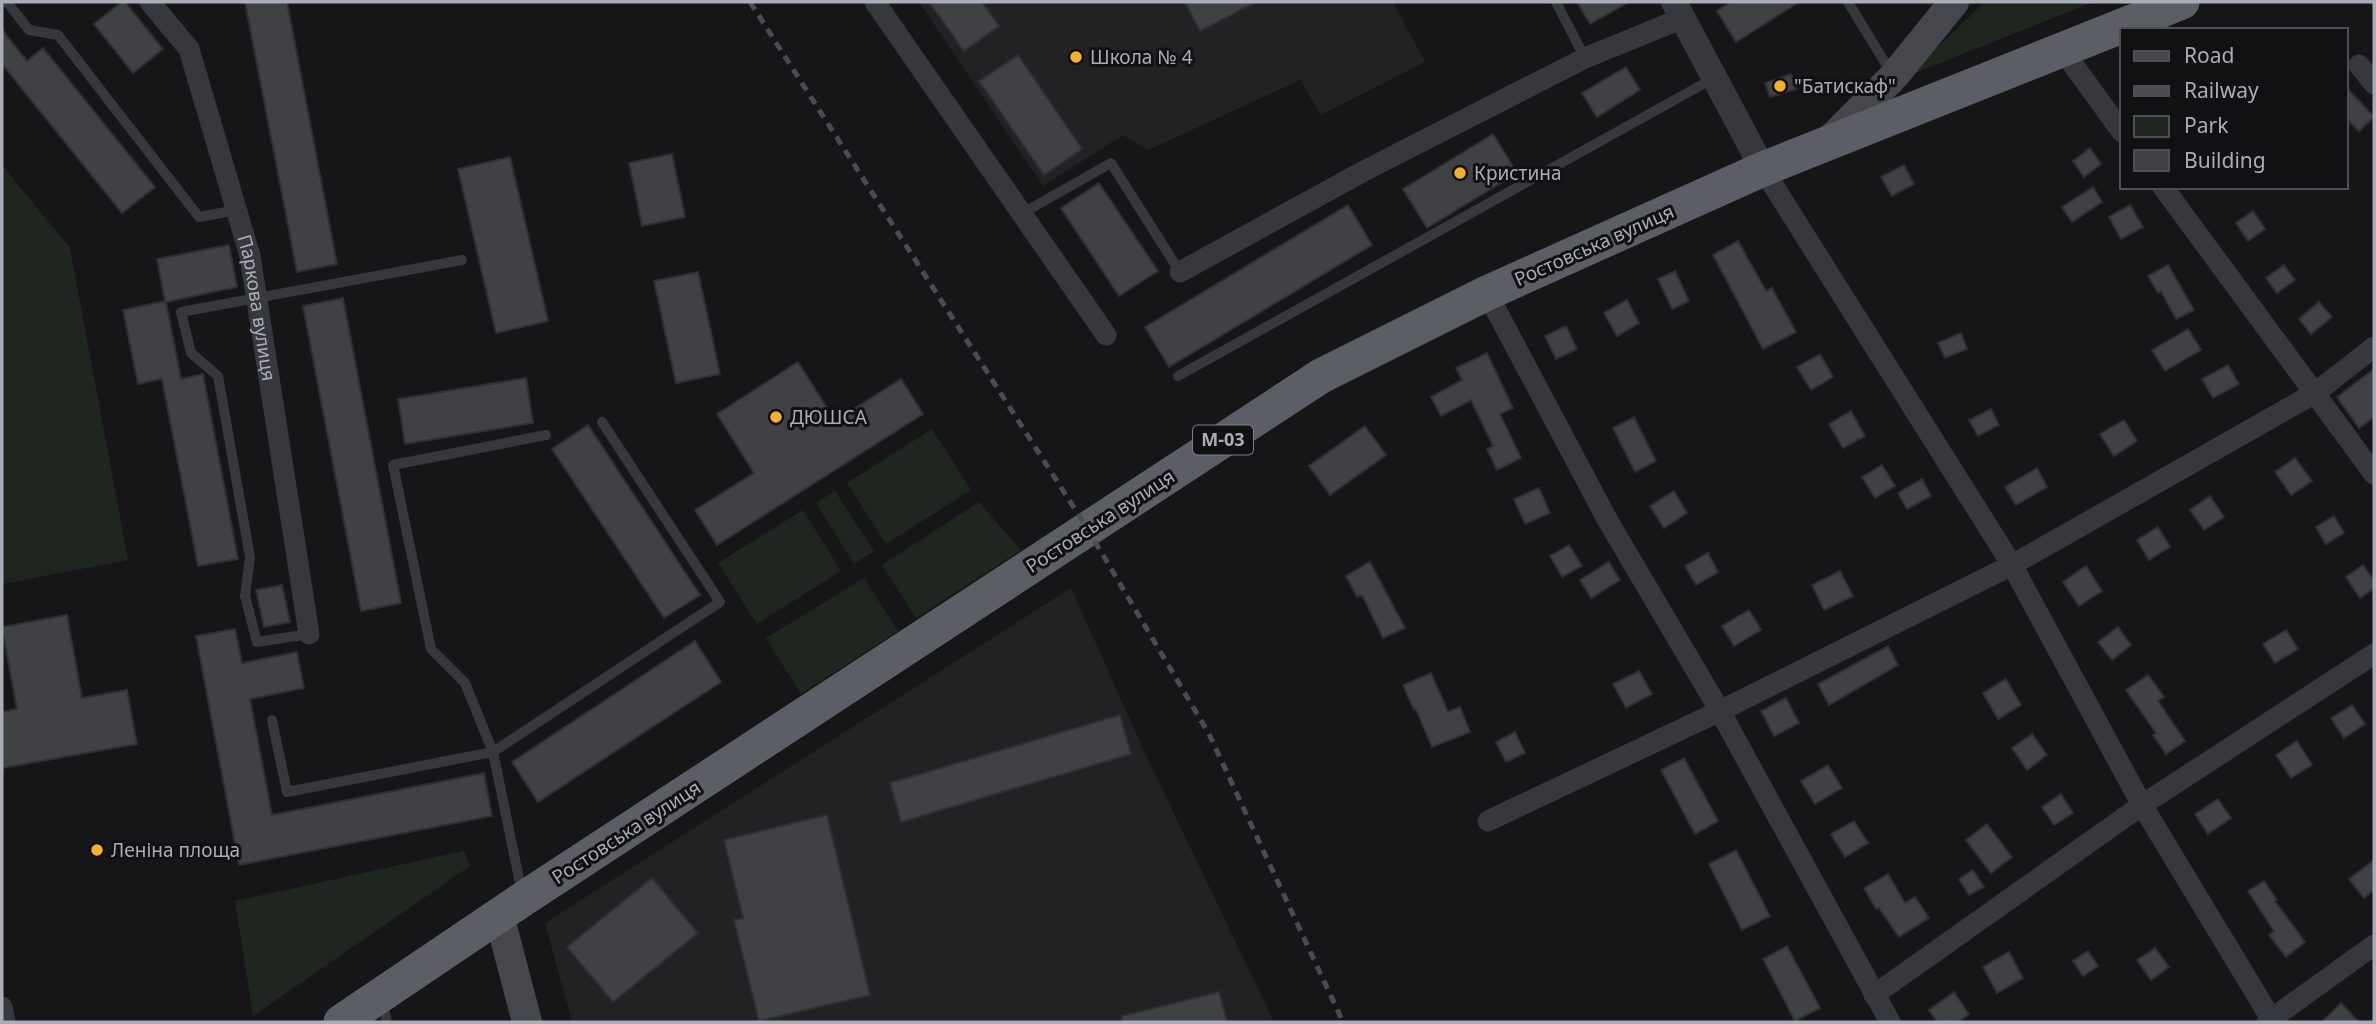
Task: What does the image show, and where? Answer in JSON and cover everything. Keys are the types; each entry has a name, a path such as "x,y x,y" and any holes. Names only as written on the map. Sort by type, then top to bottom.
{"highway":[{"name":"Ростовська вулиця","path":"341,1022 384,1009 511,907 1321,376 1487,293 1763,169 2174,3"}],"main road":[{"path":"1827,143 1894,76 1954,2"},
{"path":"511,907 527,1022"}],"street":[{"name":"Паркова вулиця","path":"150,2 189,49 250,256 309,635"},
{"path":"875,2 1106,335"},
{"path":"1180,272 1364,171 1678,10 1763,169 2012,565 2142,805 2270,1021 2374,945"},
{"path":"2061,48 2120,129"},
{"path":"2359,65 2374,85"},
{"path":"2164,189 2374,474"},
{"path":"1487,293 1608,521 1720,711 1890,1022"},
{"path":"1488,821 1720,711 2012,565 2315,393 2374,347"},
{"path":"1874,995 2142,805 2374,654"},
{"path":"2,1007 5,1022"}],"lane":[{"path":"7,2 29,30 58,35 199,217 237,210"},
{"path":"1556,2 1585,58"},
{"path":"1848,2 1894,76"},
{"path":"1178,376 1714,78"},
{"path":"1021,214 1111,163 1180,272"},
{"path":"309,635 257,642 245,596 250,557 218,376 191,354 181,312 462,260"},
{"path":"272,720 287,792 493,752 720,602 602,422"},
{"path":"511,907 493,752 465,683 431,649 393,465 546,435"}],"shaded area":[{"name":"Школа № 4","path":"919,2 1393,2 1425,62 1321,115 1300,80 1148,150 1123,135 1043,186"},
{"path":"1071,588 1145,753 1274,1022 572,1022 545,923"}],"green space":[{"path":"1985,2 2093,2 1907,76"},
{"path":"2,165 70,248 128,560 2,584"},
{"path":"932,429 971,490 886,544 847,483"},
{"path":"835,491 874,551 854,564 816,503"},
{"path":"979,502 1021,550 916,618 882,565"},
{"path":"803,510 841,571 757,624 718,563"},
{"path":"864,578 898,631 801,694 766,638"},
{"path":"464,851 470,866 253,1016 235,901"}],"building":[{"path":"125,2 163,49 133,73 94,24"},
{"path":"245,2 287,2 337,264 297,272"},
{"path":"929,2 982,2 999,26 964,51"},
{"path":"1185,2 1256,2 1200,31"},
{"path":"1577,2 1629,2 1590,24"},
{"path":"1731,2 1799,2 1736,42 1717,11"},
{"path":"2,30 27,61 43,48 155,187 122,213 2,64"},
{"path":"1018,55 1082,149 1044,175 979,81"},
{"path":"1626,67 1640,90 1597,117 1582,93"},
{"name":"\"Батискаф\"","path":"1791,74 1796,89 1770,97 1765,83"},
{"path":"2348,89 2374,117 2359,131 2348,120"},
{"path":"1493,134 1517,173 1427,228 1403,189"},
{"path":"2090,148 2101,164 2084,177 2073,161"},
{"path":"672,154 685,217 642,226 629,163"},
{"path":"510,157 548,321 496,333 458,169"},
{"path":"1904,165 1914,184 1892,196 1881,177"},
{"path":"1099,183 1158,271 1119,296 1061,208"},
{"path":"2093,187 2102,202 2072,222 2062,207"},
{"path":"1348,205 1372,245 1169,367 1145,327"},
{"path":"2130,205 2143,227 2121,239 2109,217"},
{"path":"2253,211 2265,229 2248,241 2236,223"},
{"path":"1738,241 1766,291 1772,288 1796,332 1763,349 1713,255"},
{"path":"229,245 237,287 166,302 181,379 203,374 238,559 198,566 162,379 138,384 123,310 165,301 157,259"},
{"path":"2168,265 2194,310 2176,319 2161,291 2158,293 2148,276"},
{"path":"2284,265 2295,280 2277,293 2266,278"},
{"path":"1675,271 1689,301 1672,309 1658,279"},
{"path":"698,272 720,374 676,383 654,281"},
{"path":"343,298 401,603 361,611 303,306"},
{"path":"1627,300 1639,323 1617,336 1604,313"},
{"path":"2319,302 2332,317 2311,334 2299,319"},
{"path":"1566,326 1577,349 1556,359 1545,336"},
{"path":"2188,329 2201,350 2165,371 2152,350"},
{"path":"1961,333 1967,349 1945,358 1938,343"},
{"path":"1487,353 1513,408 1500,414 1521,458 1497,470 1487,449 1493,446 1471,400 1441,416 1431,397 1462,380 1456,368"},
{"path":"1820,354 1833,377 1811,390 1797,367"},
{"path":"798,362 829,411 841,417 901,379 923,414 717,545 695,510 754,473 717,414"},
{"path":"2228,365 2239,384 2213,398 2202,379"},
{"path":"2374,369 2374,417 2359,428 2337,397"},
{"path":"526,378 533,423 405,444 398,399"},
{"path":"1991,409 1999,425 1978,436 1969,420"},
{"path":"1851,411 1865,436 1843,448 1829,424"},
{"path":"1634,417 1656,461 1635,472 1613,428"},
{"path":"2124,420 2137,441 2114,456 2100,434"},
{"path":"588,425 700,595 664,618 552,449"},
{"path":"1365,426 1386,455 1330,495 1309,466"},
{"path":"2295,458 2312,481 2291,495 2275,472"},
{"path":"1882,465 1895,486 1875,498 1862,477"},
{"path":"2037,468 2047,487 2016,505 2005,487"},
{"path":"1922,479 1931,496 1907,509 1898,493"},
{"path":"1539,488 1550,513 1525,524 1514,499"},
{"path":"1674,491 1687,513 1664,528 1650,506"},
{"path":"2210,496 2224,517 2204,530 2190,510"},
{"path":"2334,516 2344,533 2326,544 2316,527"},
{"path":"2158,527 2170,547 2149,560 2137,540"},
{"path":"1569,545 1582,566 1562,577 1550,556"},
{"path":"1708,553 1718,572 1696,585 1685,566"},
{"path":"1370,562 1405,628 1383,638 1362,595 1357,597 1346,576"},
{"path":"1609,562 1620,580 1591,598 1580,580"},
{"path":"2363,565 2374,581 2374,588 2360,598 2346,577"},
{"path":"2086,566 2102,591 2079,606 2063,582"},
{"path":"1840,571 1853,596 1824,610 1812,585"},
{"path":"282,585 290,622 264,627 256,590"},
{"path":"1749,610 1761,630 1734,646 1722,626"},
{"path":"67,615 82,698 127,690 137,744 2,768 2,712 17,709 2,627"},
{"path":"2118,627 2131,645 2112,660 2098,642"},
{"path":"235,629 242,663 297,652 304,688 250,699 272,815 484,773 492,816 239,865 196,636"},
{"path":"2286,630 2298,649 2275,663 2263,644"},
{"path":"695,641 721,682 538,802 512,762"},
{"path":"1888,646 1898,665 1829,705 1818,684"},
{"path":"1639,671 1652,694 1626,708 1613,684"},
{"path":"1431,673 1448,712 1460,707 1470,732 1432,747 1403,685"},
{"path":"2148,675 2164,697 2158,701 2185,741 2166,754 2153,735 2156,733 2126,690"},
{"path":"2006,679 2021,705 1998,719 1983,693"},
{"path":"1786,698 1799,723 1774,736 1761,711"},
{"path":"2352,705 2365,724 2344,738 2331,718"},
{"path":"1120,715 1131,754 901,822 890,783"},
{"path":"1515,732 1525,753 1506,762 1496,742"},
{"path":"2032,734 2047,755 2027,770 2012,748"},
{"path":"2297,741 2312,765 2291,778 2276,755"},
{"path":"1684,758 1718,821 1695,834 1661,770"},
{"path":"1828,765 1842,788 1815,804 1801,781"},
{"path":"2061,794 2073,813 2054,825 2042,807"},
{"path":"2218,799 2231,818 2208,834 2195,814"},
{"path":"827,815 870,995 759,1021 734,920 743,918 724,840"},
{"path":"1854,821 1868,843 1845,857 1831,834"},
{"path":"1987,824 2012,857 1991,873 1966,840"},
{"path":"1736,850 1770,916 1742,930 1709,864"},
{"path":"2374,860 2374,890 2364,898 2349,879"},
{"path":"1973,870 1984,887 1969,895 1959,879"},
{"path":"1888,874 1905,903 1915,897 1929,918 1899,937 1879,908 1876,909 1864,888"},
{"path":"652,878 698,933 613,1002 567,947"},
{"path":"2264,881 2305,942 2286,957 2269,935 2274,931 2248,891"},
{"path":"1787,946 1820,1008 1795,1021 1763,959"},
{"path":"2155,948 2169,967 2151,980 2137,960"},
{"path":"2088,951 2098,966 2083,976 2073,961"},
{"path":"2009,952 2023,978 1997,993 1983,967"},
{"path":"1219,992 1227,1022 1122,1022 1122,1016"},
{"path":"1954,992 1969,1014 1958,1022 1937,1022 1929,1010"},
{"path":"2341,1003 2359,1022 2322,1022"}],"railway":[{"path":"750,2 1087,528 1209,734 1343,1022"}],"place":[{"name":"Школа № 4","path":"1076,57"},
{"name":"\"Батискаф\"","path":"1780,86"},
{"name":"Кристина","path":"1460,173"},
{"name":"ДЮШСА","path":"776,417"},
{"name":"Леніна площа","path":"97,850"}]}
